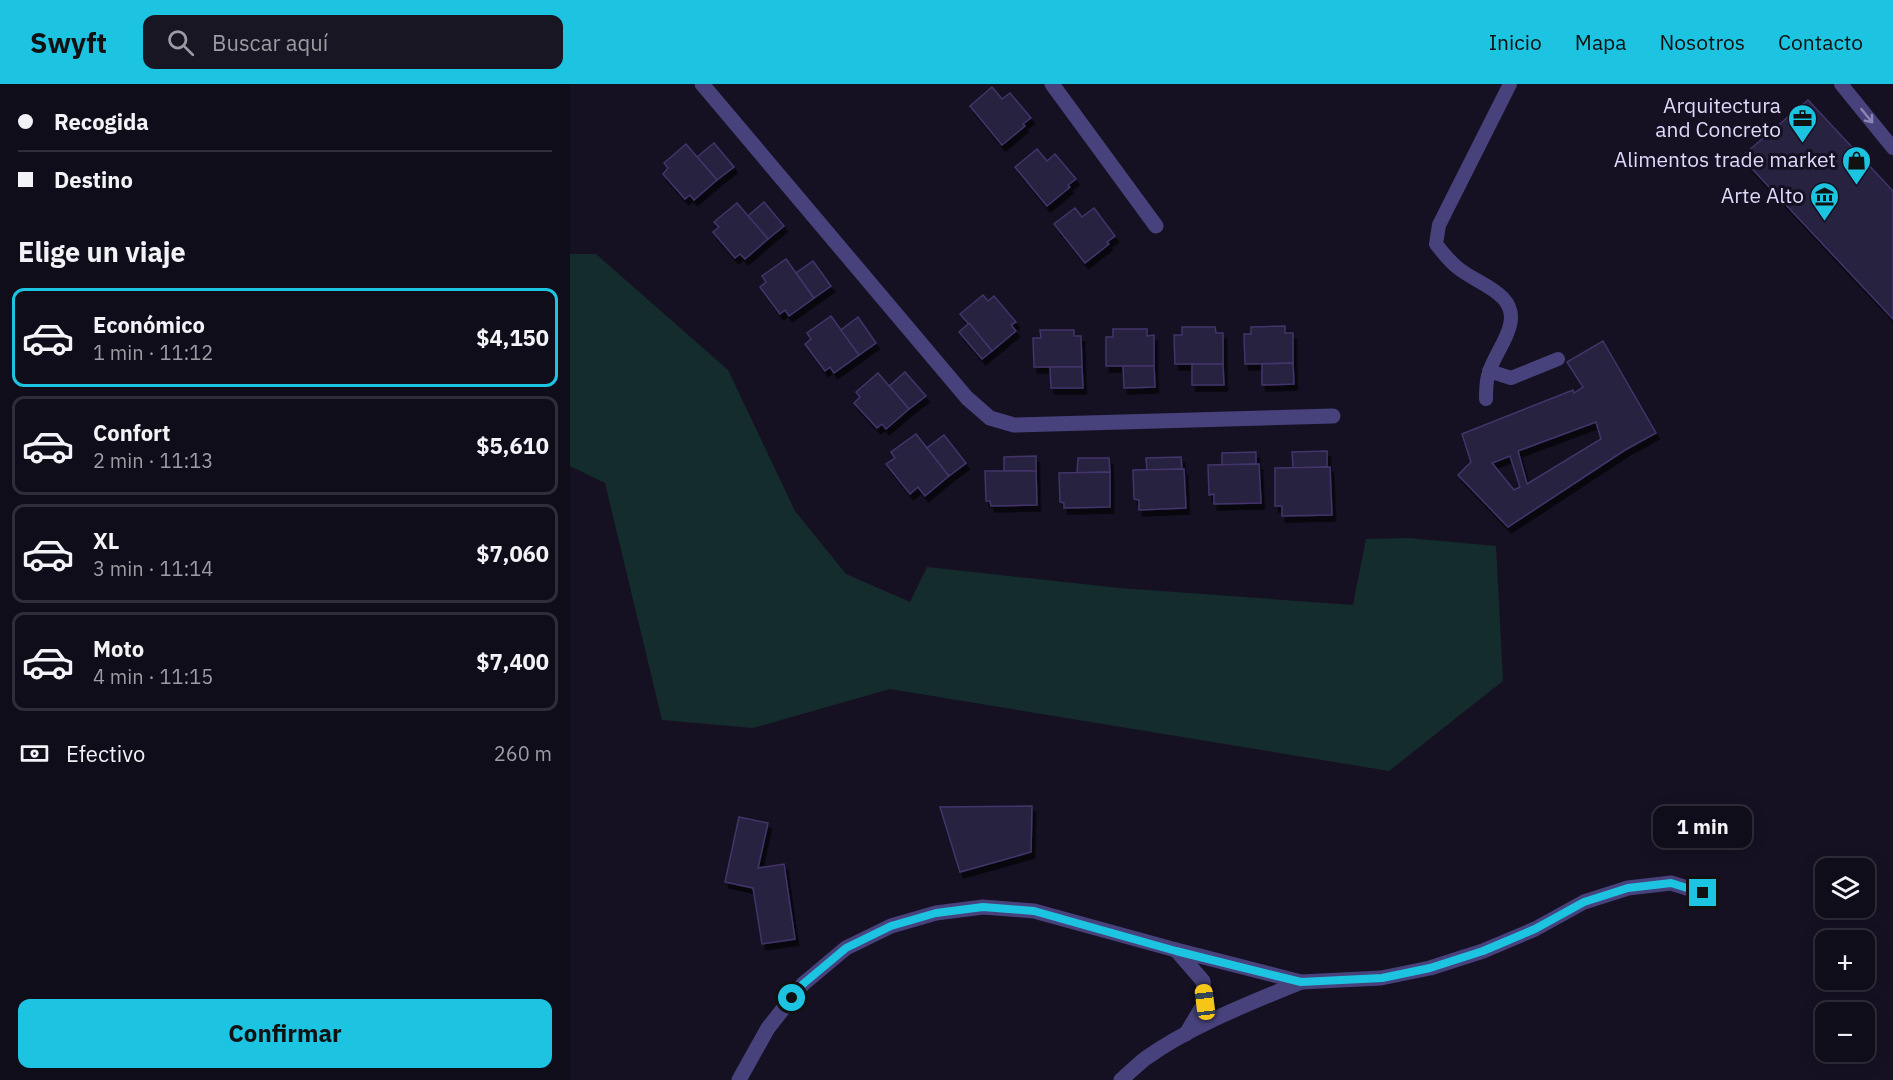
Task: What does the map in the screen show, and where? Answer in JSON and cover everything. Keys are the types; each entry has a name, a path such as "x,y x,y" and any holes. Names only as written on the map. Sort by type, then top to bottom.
{"street":[{"path":"702,84 959,389 990,418 1014,426 1333,416"},
{"path":"1053,84 1156,226"},
{"path":"739,1080 768,1028 803,984 846,948 891,926 936,913 983,907 1034,911 1176,951 1301,982 1382,978 1430,968 1483,951 1535,929 1584,902 1628,888 1671,883 1703,893"},
{"path":"1176,951 1203,981 1205,1002 1186,1034"},
{"path":"1121,1080 1145,1059 1186,1034 1236,1009 1301,982"}],"lane":[{"path":"1486,399 1489,371 1510,327 1512,315 1509,303 1499,294 1458,269 1436,244 1439,225 1510,84"},
{"path":"1841,84 1893,148"},
{"path":"1489,371 1511,378 1558,359"}],"green space":[{"path":"570,254 596,254 728,370 795,511 846,574 910,602 927,567 1119,588 1353,605 1366,539 1408,538 1496,546 1503,681 1389,771 890,689 753,728 662,720 605,483 570,466"}],"building":[{"path":"992,87 1002,99 1010,93 1031,118 1002,145 970,106"},
{"path":"1808,100 1893,191 1893,319 1741,157"},
{"path":"714,143 734,167 717,180 697,157"},
{"path":"686,144 717,180 694,200 690,195 685,199 663,174 668,168 664,163"},
{"path":"1037,149 1047,161 1055,154 1076,179 1047,206 1015,167"},
{"path":"764,202 784,226 768,239 748,216"},
{"path":"737,203 768,239 745,259 740,254 735,258 713,232 719,227 714,222"},
{"path":"1075,208 1082,217 1094,208 1115,236 1107,242 1109,244 1085,263 1054,224"},
{"path":"786,259 814,298 789,316 785,310 780,314 760,287 766,282 762,276"},
{"path":"813,261 831,286 814,298 796,273"},
{"path":"983,295 988,301 994,296 1016,322 1011,325 1016,331 992,351 960,314"},
{"path":"831,316 859,355 834,373 830,367 825,371 805,344 811,339 807,333"},
{"path":"858,317 876,343 859,355 841,330"},
{"path":"969,323 992,351 982,359 959,332"},
{"path":"1285,326 1285,333 1293,333 1293,363 1245,364 1244,334 1251,334 1251,327"},
{"path":"1182,327 1215,327 1216,333 1223,333 1223,364 1175,364 1174,335 1182,335"},
{"path":"1113,329 1147,329 1147,336 1154,335 1154,366 1106,366 1106,337 1113,337"},
{"path":"1040,330 1074,330 1074,336 1081,336 1082,367 1034,367 1033,338 1041,338"},
{"path":"1603,341 1656,433 1625,450 1508,527 1458,475 1471,462 1462,434 1573,390 1574,393 1583,387 1567,362","holes":["1596,422 1601,439 1527,484 1518,451","1510,456 1520,487 1514,490 1492,463"]},
{"path":"1293,363 1294,384 1262,385 1262,364"},
{"path":"1192,364 1223,364 1224,385 1192,385"},
{"path":"1123,366 1154,366 1155,387 1124,388"},
{"path":"1050,367 1082,367 1083,388 1051,388"},
{"path":"905,372 926,396 909,409 889,386"},
{"path":"878,373 909,409 886,429 882,424 877,428 854,403 860,397 856,392"},
{"path":"916,434 949,476 925,496 918,487 910,494 886,464 895,458 891,452"},
{"path":"944,435 966,463 949,476 927,448"},
{"path":"1327,451 1327,467 1293,468 1292,452"},
{"path":"1256,452 1256,464 1222,465 1222,453"},
{"path":"1036,456 1036,471 1004,471 1004,457"},
{"path":"1181,457 1182,469 1147,470 1146,458"},
{"path":"1078,458 1109,458 1110,472 1077,473"},
{"path":"1259,464 1261,503 1214,504 1214,494 1209,495 1208,465"},
{"path":"1330,467 1332,515 1282,516 1282,506 1275,506 1275,468"},
{"path":"1184,469 1186,508 1139,510 1139,500 1134,499 1133,470"},
{"path":"985,471 1036,471 1037,505 991,506 990,501 986,501"},
{"path":"1110,472 1110,507 1064,508 1064,503 1060,502 1059,473"},
{"path":"1032,806 1031,852 960,872 940,807"},
{"path":"739,817 768,823 758,868 784,864 795,939 762,944 753,888 725,882"}],"place":[{"name":"Arquitectura and Concreto","path":"1802,144"},
{"name":"Alimentos trade market","path":"1857,186"},
{"name":"Arte Alto","path":"1825,222"}],"route":[{"path":"792,998 803,984 846,948 891,926 936,913 983,907 1034,911 1176,951 1301,982 1382,978 1430,968 1483,951 1535,929 1584,902 1628,888 1671,883 1703,893"}]}
